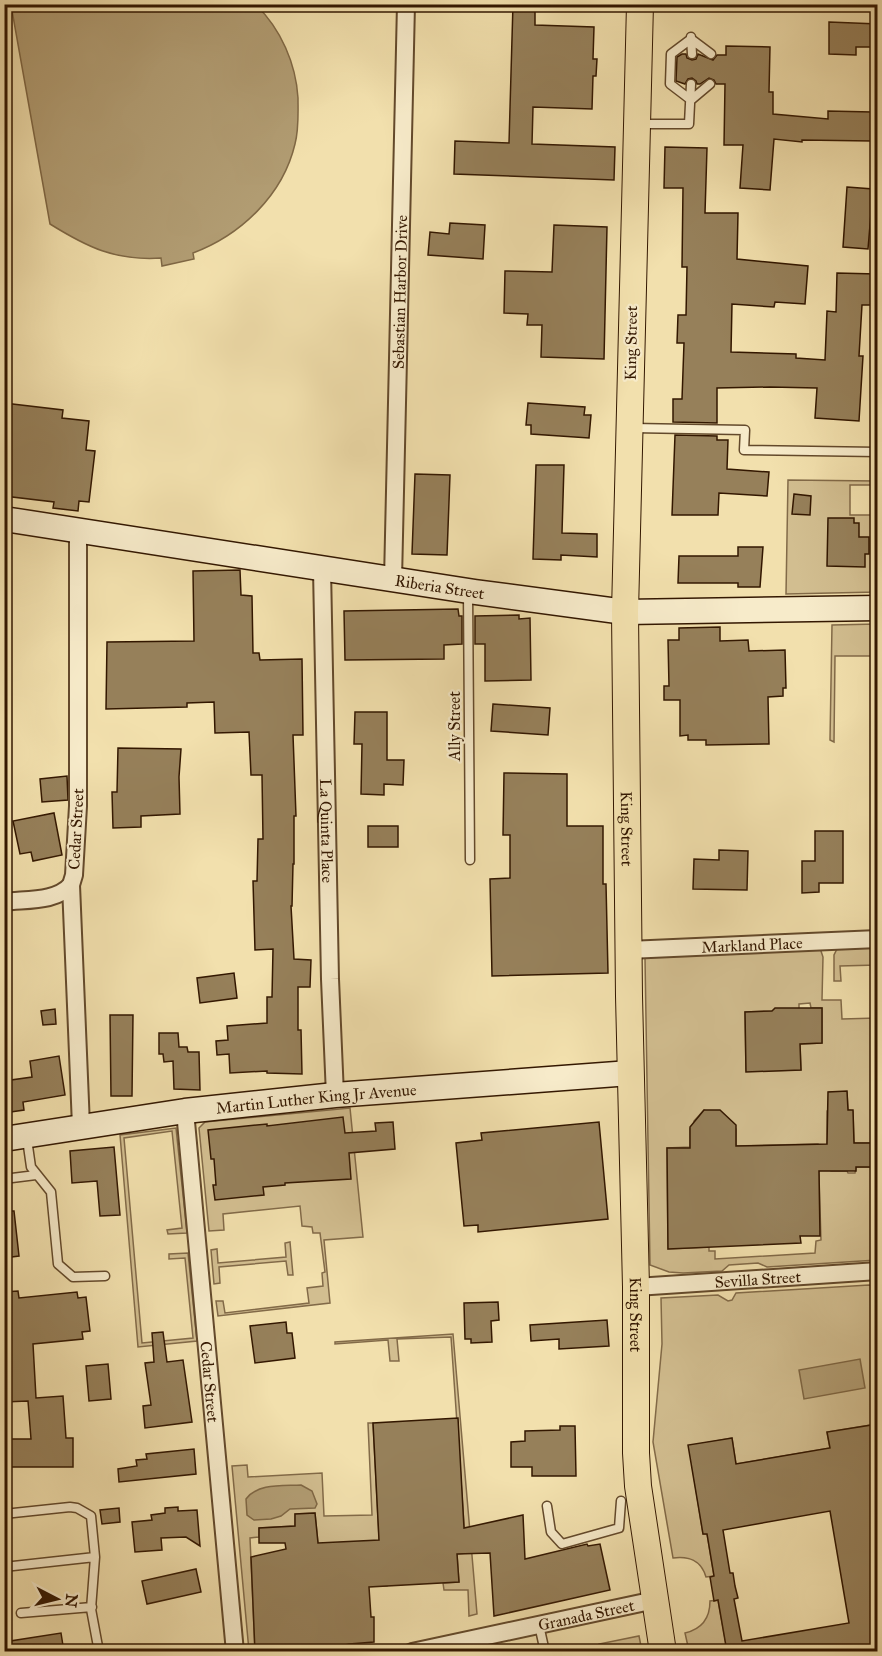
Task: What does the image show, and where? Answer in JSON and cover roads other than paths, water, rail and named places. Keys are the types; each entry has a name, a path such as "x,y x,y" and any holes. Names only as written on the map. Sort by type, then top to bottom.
{"main road":[{"name":"King Street","path":"640,4 626,612 628,950 636,1287 636,1453 638,1486 663,1652"}],"street":[{"name":"Sebastian Harbor Drive","path":"393,580 406,4"},
{"name":"Riberia Street","path":"4,519 393,580 626,612 878,608"},
{"name":"Cedar Street","path":"78,531 78,806 74,875 71,885 81,1126"},
{"name":"La Quinta Place","path":"322,569 330,968 335,1095"},
{"path":"4,902 55,896 64,892 71,885"},
{"name":"Markland Place","path":"628,950 878,939"},
{"name":"Martin Luther King Jr Avenue","path":"15,1137 185,1110 335,1095 630,1073"},
{"name":"Cedar Street","path":"185,1110 234,1652"},
{"name":"Sevilla Street","path":"636,1287 878,1271"},
{"name":"Granada Street","path":"412,1652 655,1600"}],"lane":[{"path":"691,37 671,54 670,84 691,100"},
{"path":"691,37 692,54"},
{"path":"691,37 711,54"},
{"path":"637,124 689,124 691,84"},
{"path":"691,100 710,84"},
{"path":"629,428 745,430 744,450 878,452"},
{"name":"Ally Street","path":"468,591 470,860"},
{"path":"15,1137 36,1175 51,1192 58,1264 74,1277 105,1276"},
{"path":"4,1179 36,1175"},
{"path":"547,1506 551,1532 562,1544 619,1528 621,1501"},
{"path":"4,1514 70,1507 77,1508 91,1516 95,1557 92,1606 99,1652"},
{"path":"4,1567 95,1557"},
{"path":"21,1613 92,1606"},
{"path":"539,1625 545,1652"}]}
